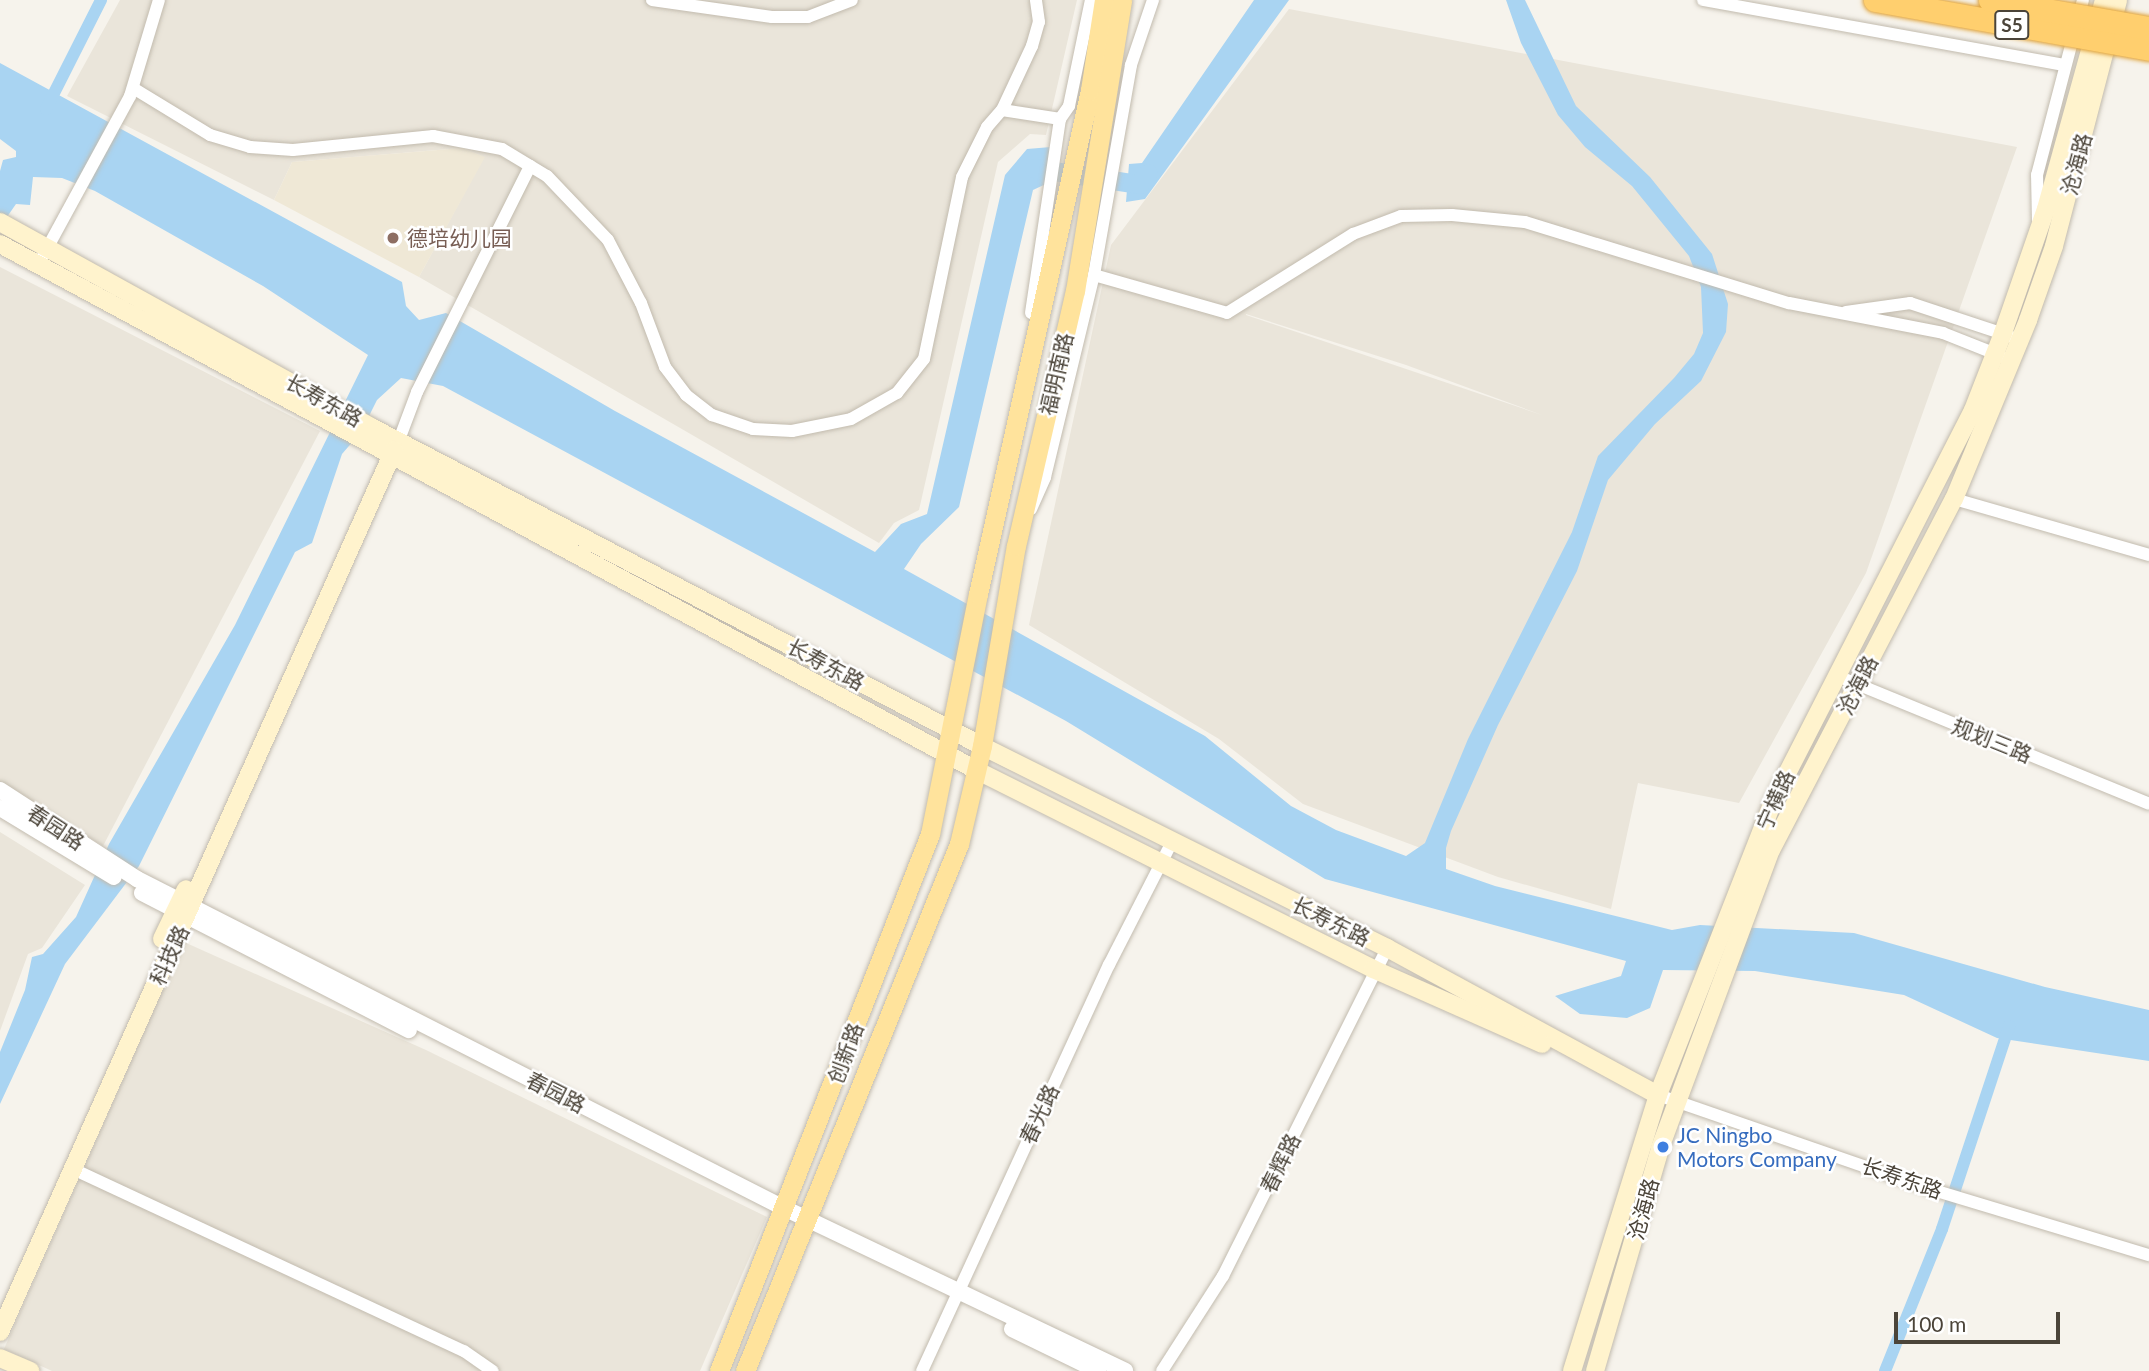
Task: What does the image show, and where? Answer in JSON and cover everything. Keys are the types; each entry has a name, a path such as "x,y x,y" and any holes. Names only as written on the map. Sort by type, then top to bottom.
{"highway":[{"name":"S5","path":"1875,0 2149,49"},
{"name":"S5","path":"1990,0 2149,28"}],"main road":[{"name":"福明南路","path":"954,730 1059,196 1104,0"},
{"name":"福明南路","path":"982,746 1016,545 1101,200 1122,0"},
{"name":"沧海路","path":"1830,683 1915,527 1973,410 2039,232 2104,0"},
{"name":"沧海路","path":"1595,1371 1713,979 1736,915 1954,499 2020,340 2054,246 2118,0"},
{"name":"长寿东路","path":"0,222 371,427 982,746 1387,948 1658,1095"},
{"name":"长寿东路","path":"0,244 364,444 948,756 1162,860 1373,969 1658,1095"},
{"name":"科技路","path":"0,1332 326,585 336,578 399,440"},
{"name":"宁横路","path":"1736,915 1773,801 1830,683"},
{"name":"创新路","path":"719,1371 930,834 954,730"},
{"name":"创新路","path":"745,1371 802,1221 958,844 982,746"},
{"name":"科技路","path":"0,1307 183,910"},
{"name":"沧海路","path":"1572,1371 1658,1095 1713,979"},
{"path":"0,1358 30,1371"}],"street":[{"path":"38,265 132,88 159,0"},
{"path":"652,0 772,17 808,17 852,0"},
{"path":"132,88 210,135 250,147 293,150 433,136 502,149 547,176 608,240 641,303 665,367 686,395 722,419 753,429 792,431 851,419 897,393 924,359 962,177 987,127 1002,110 1032,46 1039,22 1036,0"},
{"path":"1059,196 1060,120 1069,106 1091,0"},
{"path":"1016,545 1045,477 1094,275 1101,200 1118,146 1131,65 1153,0"},
{"path":"1703,0 2065,65"},
{"path":"2039,232 2036,175 2083,0"},
{"path":"1002,110 1060,120"},
{"path":"399,440 417,392 530,166"},
{"path":"1094,275 1227,313 1353,234 1401,216 1439,215 1525,222 1830,314 1906,324 2012,360"},
{"path":"1830,314 1910,303 2020,340"},
{"path":"1954,499 2149,555"},
{"name":"规划三路","path":"1830,683 1857,685 2149,804"},
{"name":"春园路","path":"0,790 94,859"},
{"name":"春园路","path":"0,808 183,910 783,1212 956,1296 1098,1371"},
{"name":"春光路","path":"922,1371 1108,965 1172,842"},
{"name":"春辉路","path":"1161,1371 1223,1276 1373,969 1387,948"},
{"name":"长寿东路","path":"1658,1095 1930,1189 2149,1255"},
{"path":"73,1169 464,1351 493,1371"},
{"name":"春园路","path":"956,1296 1125,1371"}],"shaded area":[{"path":"120,0 1077,0 1046,135 1030,134 998,162 919,510 894,523 879,543 419,277 484,157 462,148 292,162 274,200 67,96"},
{"path":"1289,9 2017,147 1866,573 1739,803 1638,783 1611,909 1498,877 1303,804 1219,739 1029,625 1111,245","holes":["1246,314 1406,365 1542,415"]},
{"name":"德培幼儿园","path":"462,148 485,157 419,277 274,200 292,162"},
{"path":"0,267 320,431 103,846 0,782"},
{"path":"0,832 85,885 42,948 28,954 0,1031"},
{"path":"184,942 426,1050 767,1217 700,1371 52,1371 4,1349"}],"water":[{"path":"1254,0 1289,0 1145,199 1126,202 1129,164 1142,163"},
{"path":"1506,0 1525,0 1576,106 1650,177 1712,254 1728,304 1726,332 1701,381 1655,424 1608,480 1577,571 1498,725 1451,831 1446,848 1446,869 1495,886 1672,930 1700,925 1854,933 2045,987 2149,1010 2149,1061 1997,1038 1904,995 1755,971 1663,970 1650,1008 1627,1018 1580,1014 1555,996 1621,976 1626,961 1325,879 1066,721 443,386 401,378 377,400 361,432 342,454 312,543 295,552 139,866 65,964 0,1104 0,1052 25,990 32,957 43,954 76,917 109,844 235,625 368,355 263,286 95,191 62,178 33,177 30,205 16,204 0,227 0,171 3,160 16,157 16,151 0,139 0,63 402,282 406,306 419,320 446,313 615,411 875,552 901,524 927,514 1005,175 1027,149 1051,147 1048,183 1033,190 959,507 921,544 904,569 1205,736 1291,806 1336,830 1406,856 1425,843 1468,739 1572,532 1598,456 1674,378 1694,354 1703,333 1701,287 1689,256 1632,186 1585,147 1558,115 1521,43"}],"waterway":[{"path":"46,109 101,0"},
{"path":"1034,168 1139,184 1148,173"},
{"path":"1885,1371 1942,1229 2009,1026"}],"place":[{"name":"德培幼儿园","path":"393,238"},
{"name":"JC Ningbo Motors Company","path":"1663,1147"}]}
